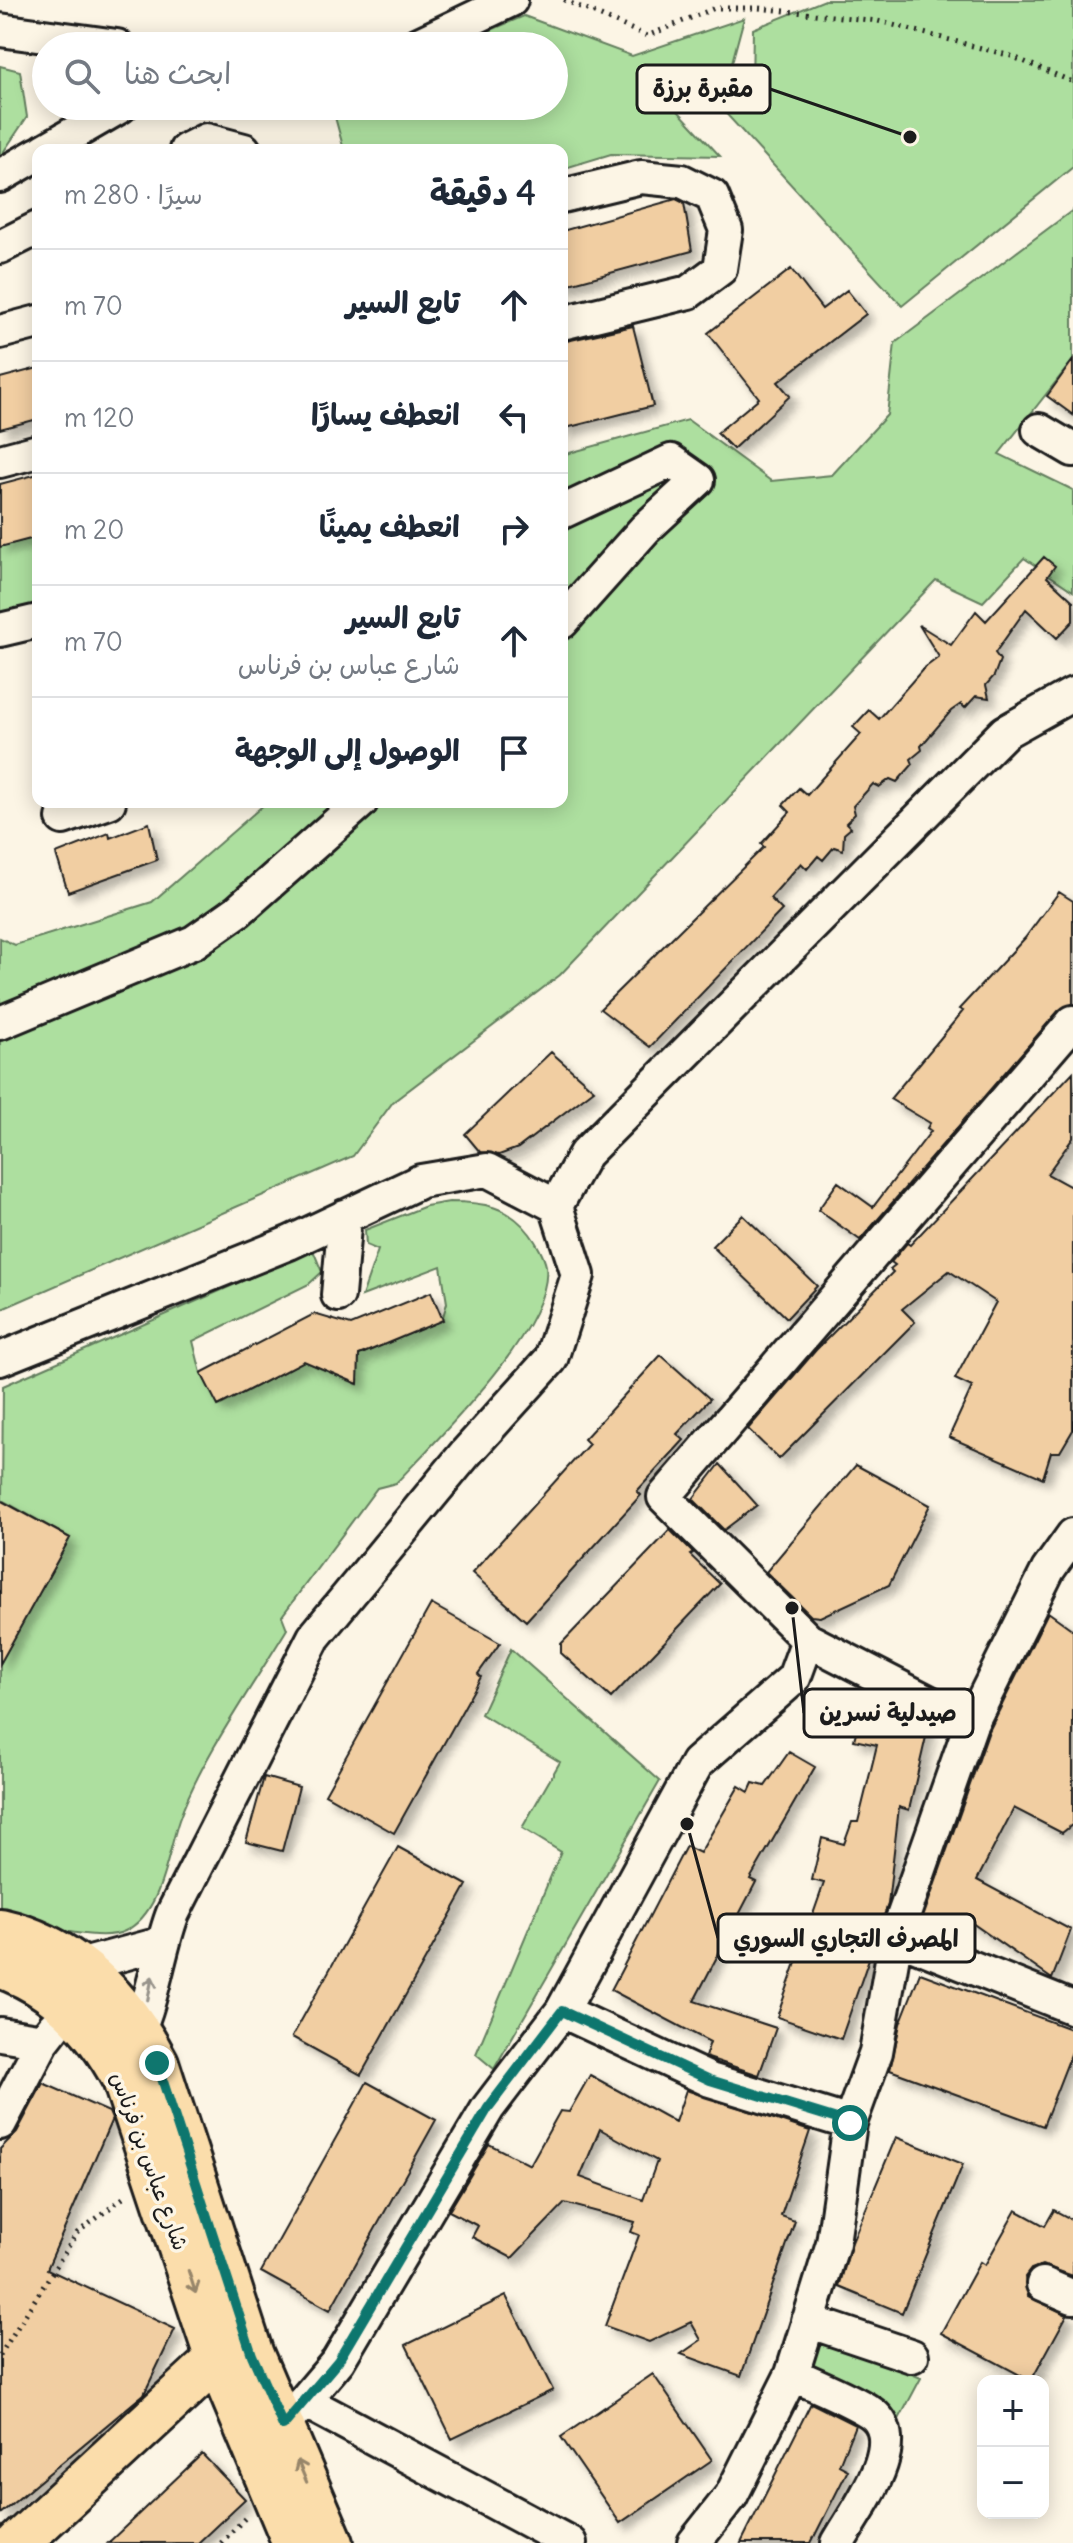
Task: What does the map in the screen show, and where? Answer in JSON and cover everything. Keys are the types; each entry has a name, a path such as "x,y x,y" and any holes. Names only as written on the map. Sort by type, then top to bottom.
{"main road":[{"name":"شارع عباس بن فرناس","path":"0,1930 48,1947 67,1989 127,2046 157,2063 234,2357"},
{"name":"شارع عباس بن فرناس","path":"0,1966 67,1989"},
{"name":"شارع عباس بن فرناس","path":"127,2046 157,2171 234,2357"},
{"path":"234,2357 294,2414 332,2543"},
{"path":"18,2543 234,2357"},
{"path":"234,2357 294,2543"}],"street":[{"path":"444,32 511,0"},
{"path":"0,30 32,34"},
{"path":"55,144 97,120"},
{"path":"198,144 206,140 221,144"},
{"path":"0,176 32,157"},
{"path":"568,195 641,177 682,181 712,196 726,230 720,269 689,292 568,322"},
{"path":"0,247 32,231"},
{"path":"0,331 32,323"},
{"path":"1039,430 1073,450"},
{"path":"0,461 32,453"},
{"path":"568,509 671,461 698,480 645,529 568,615"},
{"path":"0,630 32,622"},
{"path":"556,1206 585,1154 1005,732 1073,694"},
{"path":"63,818 92,808"},
{"path":"0,1023 194,942 238,911 354,808"},
{"path":"971,1724 808,1640 664,1497 1073,1022"},
{"path":"0,1359 289,1243 421,1181 487,1170 556,1206 578,1275 551,1359 465,1454 314,1637 214,1828 160,1944 127,2046"},
{"path":"338,1295 345,1216"},
{"path":"694,2543 731,2496 792,2374 833,2243 850,2123 876,2052 896,1937 971,1724 1048,1570 1073,1535"},
{"path":"570,2543 294,2414 338,2361 488,2108 562,2011 697,1763 794,1678 808,1640"},
{"path":"896,1937 1073,2008"},
{"path":"0,2123 67,1989 160,1944"},
{"path":"562,2011 710,2080 850,2123"},
{"path":"0,2034 43,2041"},
{"path":"1043,2284 1073,2297"},
{"path":"808,2321 912,2356"},
{"path":"792,2374 872,2414 885,2429 886,2455 838,2543"}],"path":[{"path":"564,0 647,36 715,8 758,8 878,21 1011,56 1073,82"},
{"path":"0,2355 77,2233 157,2171"}],"green space":[{"path":"825,0 1073,0 1073,167 902,306 720,107 752,86 753,29"},
{"path":"524,16 567,32 486,32"},
{"path":"744,18 731,66 667,99 720,156 611,154 568,167 568,144 342,144 336,120 568,120 568,32 632,56"},
{"path":"0,66 20,71 27,117 0,157"},
{"path":"1073,210 1073,360 999,454 1073,490 1073,591 1024,558 983,602 936,580 560,975 393,1102 353,1156 0,1310 0,938 15,945 152,902 260,808 568,808 568,453 688,420 771,481 832,475 887,415 895,343"},
{"path":"32,538 32,612 0,620 0,546"},
{"path":"449,1202 494,1208 513,1217 530,1234 546,1266 543,1291 532,1320 513,1350 463,1412 396,1483 377,1488 282,1616 287,1629 228,1723 188,1797 161,1882 147,1911 125,1931 99,1935 0,1917 0,1664 70,1538 2,1500 3,1386 313,1250 322,1272 309,1284 193,1341 201,1373 219,1406 304,1361 357,1384 359,1355 442,1320 447,1303 441,1266 362,1296 378,1250 366,1245 365,1230 426,1206"},
{"path":"511,1649 660,1781 494,2069 476,2054 561,1852 522,1828 560,1762 481,1714"},
{"path":"818,2334 921,2378 896,2425 796,2381"}],"building":[{"path":"676,199 684,203 692,251 568,284 568,229"},
{"path":"791,269 822,309 847,290 866,314 778,382 790,396 733,449 717,433 759,398 708,333"},
{"path":"633,326 653,406 568,427 568,341"},
{"path":"1073,360 1073,415 1047,396"},
{"path":"32,370 32,421 0,429 0,378"},
{"path":"32,476 32,539 0,547 0,484"},
{"path":"1044,557 1055,566 1047,577 1073,601 1073,621 1057,638 1026,609 995,653 1000,660 994,676 986,685 989,698 976,696 965,708 961,704 951,711 921,746 922,750 911,759 913,764 897,782 890,779 879,787 873,784 853,806 855,814 846,823 851,828 844,834 843,850 834,847 823,860 818,856 807,869 801,863 770,898 782,910 650,1047 600,1009 764,847 761,844 790,812 783,805 799,788 807,795 861,734 853,727 869,710 879,719 923,669 939,657 919,625 951,645 976,611 986,621"},
{"path":"149,823 157,860 68,892 56,854 109,833 110,838"},
{"path":"1059,892 1073,901 1073,1004 1059,1010 860,1240 818,1210 838,1182 873,1207 931,1131 927,1128 930,1123 890,1099 963,1011 959,1009 1025,938"},
{"path":"551,1052 594,1090 518,1148 499,1155 480,1152 465,1134"},
{"path":"1073,1072 1073,1138 1047,1174 1073,1188 1073,1430 1060,1452 1051,1452 1043,1478 949,1437 972,1387 955,1379 996,1302 949,1271 902,1309 915,1322 779,1459 748,1429 816,1350 893,1272 890,1269 895,1265 891,1262 907,1243 910,1245"},
{"path":"743,1215 817,1286 787,1318 712,1246"},
{"path":"431,1292 443,1320 359,1355 358,1384 304,1361 218,1406 201,1373 314,1314 351,1325"},
{"path":"661,1355 710,1399 677,1434 684,1440 637,1491 641,1495 526,1621 472,1573 589,1444 584,1439"},
{"path":"720,1464 757,1505 724,1530 693,1499"},
{"path":"856,1465 930,1505 889,1585 820,1617 811,1616 766,1572"},
{"path":"0,1500 70,1538 0,1664"},
{"path":"670,1530 720,1584 611,1698 561,1653 561,1644"},
{"path":"431,1604 500,1643 478,1674 481,1677 394,1833 325,1794"},
{"path":"1048,1612 1073,1630 1073,1824 1062,1833 1014,1808 977,1880 1071,1930 1052,1979 962,1916 950,1938 920,1926 989,1731"},
{"path":"865,1696 884,1701 929,1724 909,1810 899,1807 888,1904 841,2039 777,2017 824,1883 812,1880 822,1838 844,1844 852,1822 858,1822 877,1745 854,1740"},
{"path":"789,1752 815,1767 750,1879 756,1882 694,2001 776,2028 759,2075 705,2057 710,2042 611,1990 686,1846 700,1853 739,1786 749,1792 753,1783 765,1786"},
{"path":"264,1777 299,1787 282,1851 246,1842"},
{"path":"398,1847 467,1885 361,2075 292,2037"},
{"path":"920,1973 1073,2030 1073,2049 1043,2126 890,2070 900,2024"},
{"path":"590,2075 675,2122 686,2090 810,2131 781,2216 795,2221 741,2376 681,2354 701,2340 691,2322 649,2342 605,2326 639,2235 631,2232 635,2222 565,2203 512,2258 472,2237 478,2226 449,2211 489,2144 530,2165 560,2111 569,2112","holes":["600,2129 657,2161 643,2200 580,2177"]},
{"path":"367,2082 436,2120 330,2310 261,2272"},
{"path":"43,2083 109,2112 112,2119 47,2269 175,2329 144,2394 0,2514 0,2149 17,2132"},
{"path":"896,2137 963,2164 902,2313 839,2287 852,2242"},
{"path":"1016,2210 1045,2226 1054,2210 1073,2220 1073,2276 1042,2265 1031,2269 1025,2277 1028,2296 1067,2315 1034,2375 1020,2375 941,2333 980,2262 985,2265"},
{"path":"506,2296 553,2390 452,2439 406,2345"},
{"path":"653,2374 712,2460 620,2523 561,2437"},
{"path":"811,2403 855,2425 839,2465 848,2470 811,2543 741,2543"},
{"path":"202,2454 245,2499 198,2543 108,2543"}],"place":[{"name":"مقبرة برزة","path":"910,137"},
{"name":"صيدلية نسرين","path":"792,1608"},
{"name":"المصرف التجاري السوري","path":"687,1824"}],"route":[{"path":"157,2063 252,2355 283,2426 338,2361 488,2108 562,2011 710,2080 850,2123"}]}
